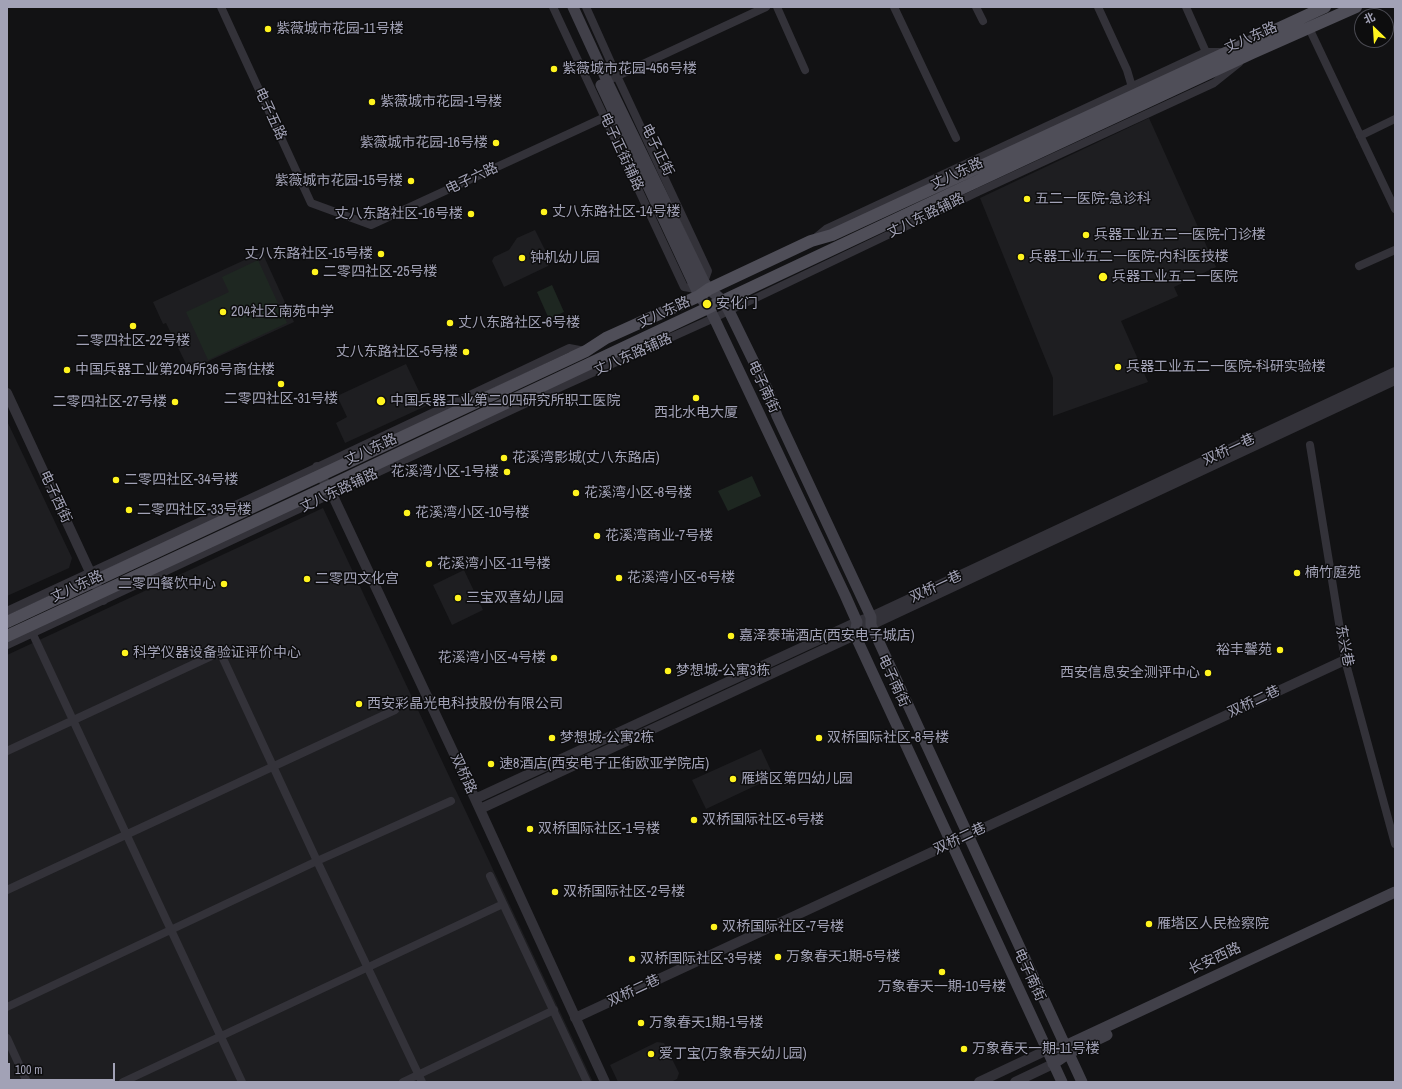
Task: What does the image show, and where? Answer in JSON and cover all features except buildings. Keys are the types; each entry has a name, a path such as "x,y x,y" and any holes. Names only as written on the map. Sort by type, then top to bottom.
{"main road":[{"name":"电子正街","path":"564,7 608,81 609,115 702,289 726,306"},
{"name":"电子正街","path":"573,7 702,289"},
{"name":"丈八东路","path":"7,622 92,576 524,375 586,352 606,338 702,289 811,241 839,231 1325,7"},
{"name":"丈八东路","path":"7,636 31,629 712,313 1053,152 1252,53 1356,7"},
{"name":"电子南街","path":"702,289 858,622"},
{"name":"电子南街","path":"726,306 769,393 777,416 1082,1082"},
{"path":"855,635 858,622"},
{"name":"电子南街","path":"855,635 1062,1082"},
{"name":"长安西路","path":"1053,1064 1067,1049 1395,892"},
{"name":"长安西路","path":"1047,1050 1067,1049 1395,899"}],"street":[{"name":"电子五路","path":"221,7 311,204 328,210"},
{"name":"电子正街辅路","path":"554,7 609,115"},
{"path":"586,7 608,81 766,7"},
{"path":"777,7 805,70"},
{"path":"894,7 956,138"},
{"path":"976,7 983,21"},
{"path":"1098,7 1127,70 1132,87"},
{"path":"1186,7 1206,52"},
{"path":"1309,28 1395,209"},
{"path":"811,241 826,229 1206,52 1226,52"},
{"name":"电子六路","path":"328,210 371,225 609,115"},
{"path":"1360,136 1395,120"},
{"path":"1359,266 1395,250"},
{"name":"双桥一巷","path":"480,810 855,635 871,621 1395,372"},
{"name":"双桥一巷","path":"475,799 858,622 871,621 1395,380"},
{"name":"电子西街","path":"7,393 101,596"},
{"name":"东兴巷","path":"1310,445 1345,660 1395,844"},
{"name":"双桥路","path":"319,471 475,799 605,1082"},
{"path":"7,610 92,576"},
{"path":"7,645 31,629 242,1082"},
{"path":"7,751 220,652 420,1078"},
{"name":"双桥二巷","path":"576,1018 1345,660"},
{"path":"7,890 395,710"},
{"path":"7,1007 317,861 451,801"},
{"path":"490,876 587,1082"},
{"path":"124,1082 504,904"},
{"path":"403,1082 420,1078 554,1010"},
{"path":"7,1038 27,1082"},
{"path":"979,1082 1047,1050"},
{"path":"1016,1082 1053,1064"}],"shaded area":[{"name":"兵器工业五二一医院","path":"1149,118 1216,267 1174,287 1178,296 1121,321 1148,382 1053,416 1053,378 980,198"},
{"name":"钟机幼儿园","path":"535,230 550,260 548,266 504,287 492,261 494,257 509,250 517,238"},
{"name":"204社区南苑中学","path":"262,252 294,322 189,370 166,323 163,324 153,302"},
{"path":"258,260 287,323 208,360 186,312 229,292 222,277"},
{"path":"552,285 564,312 549,319 537,292"},
{"name":"中国兵器工业第二0四研究所职工医院","path":"406,364 426,406 345,443 336,423 347,417 337,396"},
{"path":"7,421 72,558 69,568 7,596"},
{"path":"752,476 761,496 728,511 718,491"},
{"path":"323,508 593,1082 7,1082 7,655"},
{"name":"三宝双喜幼儿园","path":"464,570 483,610 452,625 433,585"},
{"name":"雁塔区第四幼儿园","path":"761,749 774,777 706,809 692,780"},
{"name":"爱丁宝(万象春天幼儿园)","path":"657,1042 664,1043 679,1073 677,1079 671,1082 618,1082 610,1065"}],"place":[{"name":"紫薇城市花园-11号楼","path":"268,29"},
{"name":"紫薇城市花园-456号楼","path":"554,69"},
{"name":"紫薇城市花园-1号楼","path":"372,102"},
{"name":"紫薇城市花园-16号楼","path":"496,143"},
{"name":"紫薇城市花园-15号楼","path":"411,181"},
{"name":"五二一医院-急诊科","path":"1027,199"},
{"name":"丈八东路社区-14号楼","path":"544,212"},
{"name":"丈八东路社区-16号楼","path":"471,214"},
{"name":"兵器工业五二一医院-门诊楼","path":"1086,235"},
{"name":"丈八东路社区-15号楼","path":"381,254"},
{"name":"兵器工业五二一医院-内科医技楼","path":"1021,257"},
{"name":"钟机幼儿园","path":"522,258"},
{"name":"二零四社区-25号楼","path":"315,272"},
{"name":"兵器工业五二一医院","path":"1103,277"},
{"name":"安化门","path":"707,304"},
{"name":"204社区南苑中学","path":"223,312"},
{"name":"丈八东路社区-6号楼","path":"450,323"},
{"name":"二零四社区-22号楼","path":"133,326"},
{"name":"丈八东路社区-5号楼","path":"466,352"},
{"name":"兵器工业五二一医院-科研实验楼","path":"1118,367"},
{"name":"中国兵器工业第204所36号商住楼","path":"67,370"},
{"name":"二零四社区-31号楼","path":"281,384"},
{"name":"西北水电大厦","path":"696,398"},
{"name":"中国兵器工业第二0四研究所职工医院","path":"381,401"},
{"name":"二零四社区-27号楼","path":"175,402"},
{"name":"花溪湾影城(丈八东路店)","path":"504,458"},
{"name":"花溪湾小区-1号楼","path":"507,472"},
{"name":"二零四社区-34号楼","path":"116,480"},
{"name":"花溪湾小区-8号楼","path":"576,493"},
{"name":"二零四社区-33号楼","path":"129,510"},
{"name":"花溪湾小区-10号楼","path":"407,513"},
{"name":"花溪湾商业-7号楼","path":"597,536"},
{"name":"花溪湾小区-11号楼","path":"429,564"},
{"name":"楠竹庭苑","path":"1297,573"},
{"name":"花溪湾小区-6号楼","path":"619,578"},
{"name":"二零四文化宫","path":"307,579"},
{"name":"二零四餐饮中心","path":"224,584"},
{"name":"三宝双喜幼儿园","path":"458,598"},
{"name":"嘉泽泰瑞酒店(西安电子城店)","path":"731,636"},
{"name":"裕丰馨苑","path":"1280,650"},
{"name":"科学仪器设备验证评价中心","path":"125,653"},
{"name":"花溪湾小区-4号楼","path":"554,658"},
{"name":"梦想城-公寓3栋","path":"668,671"},
{"name":"西安信息安全测评中心","path":"1208,673"},
{"name":"西安彩晶光电科技股份有限公司","path":"359,704"},
{"name":"梦想城-公寓2栋","path":"552,738"},
{"name":"双桥国际社区-8号楼","path":"819,738"},
{"name":"速8酒店(西安电子正街欧亚学院店)","path":"491,764"},
{"name":"雁塔区第四幼儿园","path":"733,779"},
{"name":"双桥国际社区-6号楼","path":"694,820"},
{"name":"双桥国际社区-1号楼","path":"530,829"},
{"name":"双桥国际社区-2号楼","path":"555,892"},
{"name":"雁塔区人民检察院","path":"1149,924"},
{"name":"双桥国际社区-7号楼","path":"714,927"},
{"name":"万象春天1期-5号楼","path":"778,957"},
{"name":"双桥国际社区-3号楼","path":"632,959"},
{"name":"万象春天一期-10号楼","path":"942,972"},
{"name":"万象春天1期-1号楼","path":"641,1023"},
{"name":"万象春天一期-11号楼","path":"964,1049"},
{"name":"爱丁宝(万象春天幼儿园)","path":"651,1054"}]}
